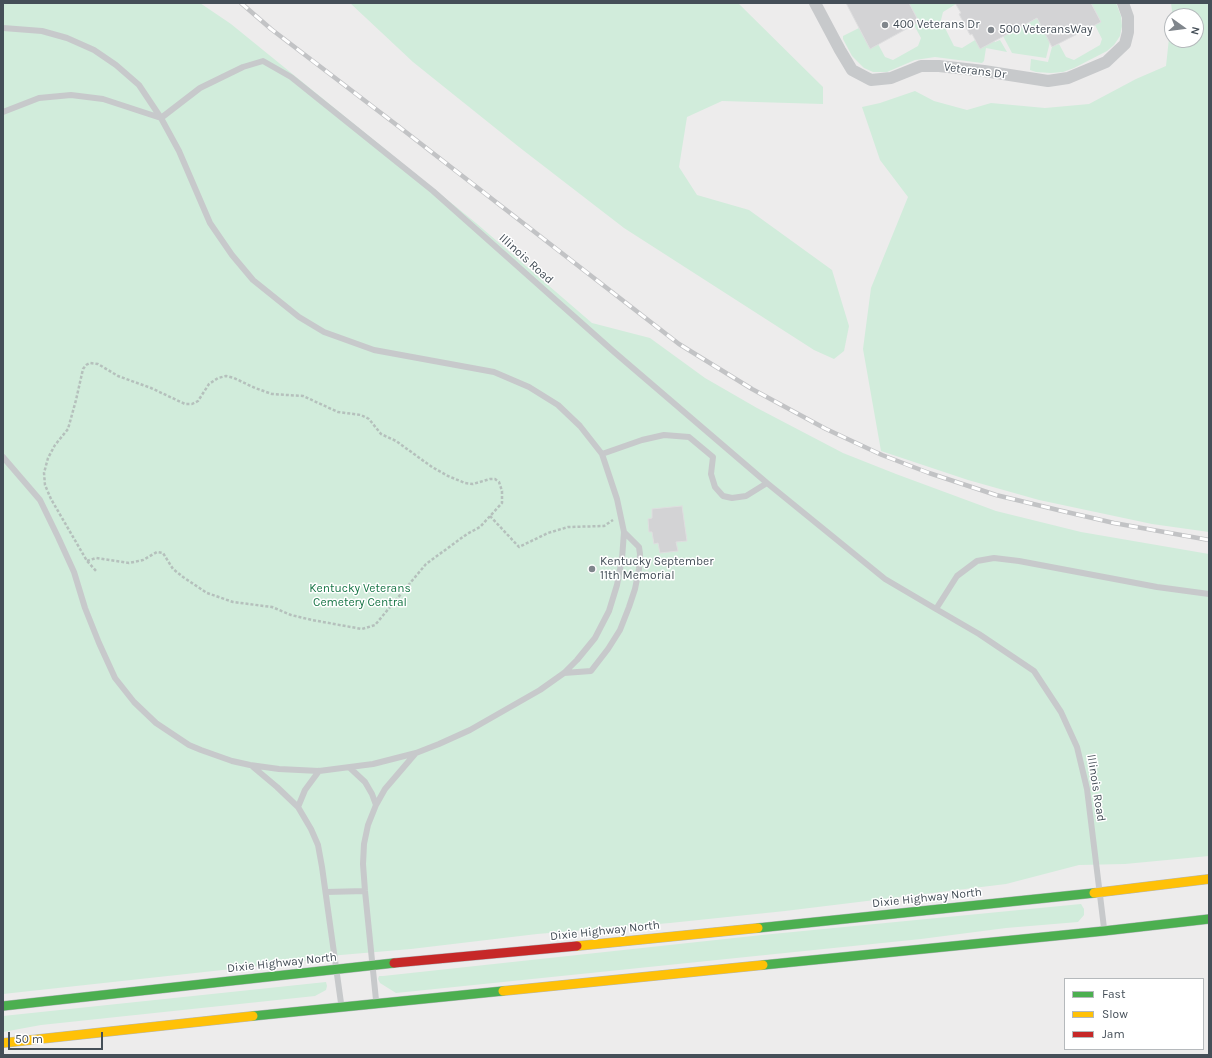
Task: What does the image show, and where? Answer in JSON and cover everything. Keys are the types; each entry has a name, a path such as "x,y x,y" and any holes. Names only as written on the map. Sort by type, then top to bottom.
{"highway":[{"name":"Dixie Highway North","path":"3,1006 336,969 663,938 1209,879"},
{"path":"3,1043 341,1006 377,1004 1104,931 1209,918"}],"street":[{"name":"Veterans Dr","path":"815,3 852,70 871,80 891,78 921,66 939,66 984,70 1048,81 1068,78 1106,62 1125,44 1128,32 1128,17 1123,3"}],"lane":[{"path":"3,28 42,31 67,38 94,50 116,65 139,85 161,118 179,151 210,223 232,255 253,280 299,317 324,332 374,350 494,372 529,387 558,405 580,426 602,454 617,499 624,532 622,559 617,585 609,611 594,638 577,660 564,673 540,690 470,730 439,744 416,752 373,764 350,768 319,770 279,769 250,765 232,762 189,745 156,724 134,702 115,678 85,608 74,572 40,500 3,457"},
{"name":"Illinois Road","path":"161,118 200,88 243,67 263,61 291,77 433,191 612,351 767,483 885,579 936,609"},
{"path":"3,112 39,98 71,95 103,99 161,118"},
{"path":"602,454 642,440 664,435 689,437 713,457 711,474 715,488 723,496 732,498 746,496 767,483"},
{"path":"564,673 592,671 620,630 635,589 640,554 639,547 624,532"},
{"path":"936,609 957,576 977,561 994,558 1019,561 1157,587 1209,594"},
{"name":"lllinois Road","path":"936,609 979,634 1034,671 1061,712 1078,747 1087,789 1104,931"},
{"path":"377,1004 365,890 363,864 364,844 368,825 376,805 385,789 416,752"},
{"path":"250,765 298,806 318,844 341,1006"},
{"path":"350,768 365,782 376,805"},
{"path":"298,806 305,790 319,770"},
{"path":"326,892 365,890"}],"path":[{"path":"87,561 96,558 129,563 142,560 157,552 163,554 174,569 183,577 207,593 232,602 272,607 290,615 362,629 375,625 426,564 461,538 480,527 502,503 502,491 499,482 495,479 473,484 465,483 448,476 432,468 396,441 381,434 369,419 361,415 338,412 303,396 272,394 226,376 218,378 209,384 198,401 192,404 184,404 151,388 118,376 98,364 90,364 86,365 83,369 68,429 55,445 48,458 44,473 51,499 87,561 97,572"},
{"path":"490,516 519,547 548,533 568,528 604,526 620,516"}],"green space":[{"name":"Kentucky Veterans Cemetery Central","path":"3,3 200,3 231,24 476,223 592,323 650,338 705,378 757,408 843,453 896,474 996,511 1081,532 1209,554 1209,856 1125,864 1079,865 1006,884 785,911 670,923 537,934 411,949 317,957 314,960 3,994"},
{"path":"350,3 738,3 823,87 823,104 722,101 687,117 679,167 697,195 749,210 832,270 849,326 844,351 834,359 814,350 624,228 519,147 413,62"},
{"path":"909,3 955,3 956,4 943,12 941,20 954,46 962,48 975,40 995,42 1000,40 1007,52 986,48 984,61 982,63 935,57 915,60 887,72 873,72 864,68 852,56 843,39 843,36 859,28 870,48 878,44 885,57 893,60 918,46 921,38 914,25 919,22"},
{"path":"1091,3 1116,3 1121,16 1122,26 1120,36 1114,45 1107,51 1063,72 1051,73 1030,70 1031,59 1048,62 1052,47 1059,44 1066,57 1074,60 1100,45 1102,39 1095,25 1101,22"},
{"path":"1171,3 1209,3 1209,532 1152,524 1039,500 968,480 881,451 863,349 871,288 908,197 880,160 862,107 880,103 915,91 934,101 967,110 991,103 1045,108 1089,104 1136,79 1166,66 1168,48 1204,48 1204,8 1172,8"},
{"path":"1037,18 1050,42 1046,58 1012,53 1003,36"},
{"path":"1081,904 1084,909 1084,915 1078,922 1006,928 921,939 396,993 380,983 378,979 379,976 762,935"},
{"path":"326,982 326,990 315,996 41,1025 3,1032 3,1016"}],"building":[{"name":"400 Veterans Dr","path":"846,3 909,3 919,22 870,49"},
{"name":"500 VeteransWay","path":"955,3 1091,3 1101,22 1052,47 1037,18 980,49 972,34 970,35"},
{"path":"682,506 687,541 676,542 678,551 660,553 658,543 654,544 652,532 649,532 648,519 652,518 652,509"}],"railway":[{"path":"241,3 271,29 679,344 752,389 826,429 882,455 929,473 996,495 1058,510 1114,523 1209,540"}],"traffic: fast":[{"path":"758,928 1094,893"},
{"path":"763,965 1209,919"},
{"path":"3,1006 394,963"},
{"path":"253,1016 503,991"}],"traffic: slow":[{"path":"1094,893 1209,879"},
{"path":"577,946 758,928"},
{"path":"503,991 763,965"},
{"path":"3,1043 253,1016"}],"traffic: jam":[{"path":"394,963 577,946"}],"place":[{"name":"400 Veterans Dr","path":"885,25"},
{"name":"500 VeteransWay","path":"991,30"},
{"name":"Kentucky September 11th Memorial","path":"592,569"}]}
